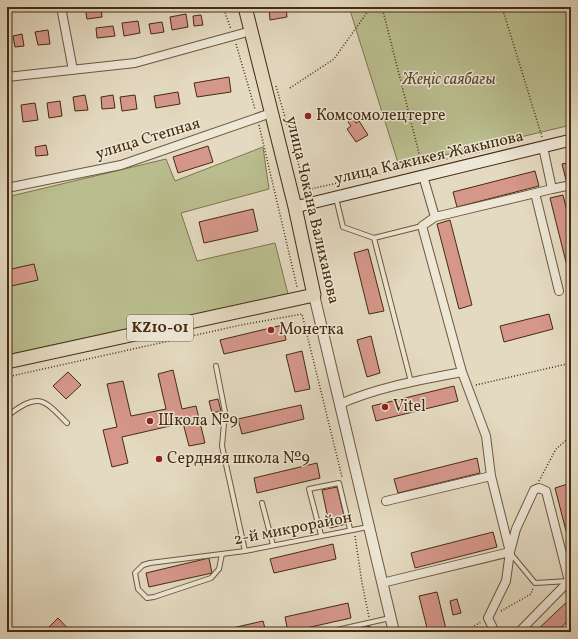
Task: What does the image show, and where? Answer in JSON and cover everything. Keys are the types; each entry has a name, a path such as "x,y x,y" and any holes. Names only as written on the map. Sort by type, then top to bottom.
{"main road":[{"name":"улица Чокана Валиханова","path":"245,7 295,206 314,295"},
{"name":"улица Кажикея Жакыпова","path":"295,206 335,197 422,170 542,142 571,140"},
{"name":"KZ10-01","path":"7,362 314,295"}],"street":[{"path":"60,7 73,70"},
{"path":"7,77 135,63 251,31"},
{"name":"улица Степная","path":"7,188 121,165 271,113"},
{"path":"542,142 552,189"},
{"path":"422,170 435,218"},
{"path":"510,552 491,476 486,436 462,372 422,226 435,218 571,185"},
{"path":"535,193 559,291"},
{"name":"улица Чокана Валиханова","path":"314,295 394,632"},
{"path":"340,404 361,394 462,372"},
{"path":"386,501 491,476"},
{"path":"495,632 488,618 506,580 510,552 516,529 534,490 540,488 546,491 570,581 519,632"},
{"path":"382,583 510,552"}],"lane":[{"path":"335,197 343,227 374,238 422,226"},
{"path":"374,238 411,382"},
{"path":"216,366 225,412 222,446 245,551"},
{"path":"7,416 22,404 38,400 48,404 67,423"},
{"path":"321,535 309,489 339,483 352,529"},
{"path":"262,503 273,545"},
{"name":"2-й микрорайон","path":"222,554 219,569 211,578 154,597 147,598 138,589 135,573 143,565 170,559 245,551 321,535 369,527"},
{"path":"510,552 535,583 570,581"},
{"path":"328,632 343,630 390,618"}],"path":[{"path":"223,7 258,118 297,287"},
{"path":"290,88 334,59 371,7"},
{"path":"382,7 422,170"},
{"path":"502,7 542,142"},
{"path":"276,83 306,190 422,170 497,147"},
{"path":"7,377 241,325 302,314 343,482"},
{"path":"468,387 571,363"},
{"path":"534,490 556,449 571,436"},
{"path":"352,529 371,622"},
{"path":"464,632 531,594 535,583"}],"green space":[{"name":"Жеңіс саябағы","path":"349,7 571,7 571,125 399,166"},
{"path":"263,147 269,189 181,213 197,261 275,243 288,294 7,355 7,197 166,159 175,181"}],"building":[{"path":"85,7 101,7 102,17 87,19"},
{"path":"269,7 286,7 287,17 270,20"},
{"path":"186,14 188,27 172,30 170,17"},
{"path":"201,15 203,25 194,26 193,16"},
{"path":"138,21 140,33 124,36 122,23"},
{"path":"162,22 164,32 151,34 149,24"},
{"path":"113,26 115,36 97,38 96,28"},
{"path":"48,30 50,44 38,45 35,32"},
{"path":"22,34 24,46 15,47 13,36"},
{"path":"229,77 231,92 197,97 194,83"},
{"path":"178,92 180,104 156,108 154,96"},
{"path":"85,95 88,110 75,111 73,97"},
{"path":"113,95 115,108 102,109 101,97"},
{"path":"135,95 137,109 122,111 120,97"},
{"path":"60,101 62,116 49,118 47,103"},
{"path":"35,103 38,120 23,122 21,105"},
{"path":"353,118 356,123 359,121 368,135 356,142 347,129 351,126 348,122"},
{"path":"46,145 48,155 36,156 35,147"},
{"path":"208,146 213,162 178,173 173,157"},
{"path":"571,162 571,179 566,180 562,164"},
{"path":"535,171 539,186 457,207 453,192"},
{"path":"563,195 571,228 571,282 550,198"},
{"path":"253,209 258,231 204,243 199,222"},
{"path":"450,220 472,305 459,309 437,224"},
{"path":"368,249 384,311 369,314 354,253"},
{"path":"34,264 38,280 7,287 7,270"},
{"path":"549,314 553,329 504,342 500,326"},
{"path":"283,325 286,340 224,354 220,340"},
{"path":"371,336 380,373 367,377 357,340"},
{"path":"302,351 310,389 295,392 286,355"},
{"path":"173,370 182,409 196,406 205,443 189,446 183,423 122,437 128,463 112,467 103,430 117,427 107,384 123,381 131,416 166,409 158,374"},
{"path":"68,372 81,385 66,399 53,386"},
{"path":"454,386 458,401 376,421 372,406"},
{"path":"218,399 221,411 212,413 209,401"},
{"path":"301,405 304,419 242,434 238,419"},
{"path":"477,458 480,473 398,493 394,479"},
{"path":"317,463 320,478 257,493 254,478"},
{"path":"568,484 571,497 571,550 555,488"},
{"path":"337,487 346,524 330,528 322,490"},
{"path":"493,532 497,547 415,568 411,553"},
{"path":"333,544 336,559 274,573 270,559"},
{"path":"209,558 212,573 149,587 146,573"},
{"path":"437,592 446,629 428,632 419,596"},
{"path":"571,598 571,618 556,632 535,632"},
{"path":"457,599 461,613 453,615 450,601"},
{"path":"348,603 351,618 288,632 285,617"},
{"path":"58,618 71,632 48,632 46,630"},
{"path":"263,621 266,632 215,632"},
{"path":"370,626 371,632 355,632 355,630"}],"place":[{"name":"Комсомолецтерге","path":"308,116"},
{"name":"Монетка","path":"271,330"},
{"name":"Vitel","path":"385,407"},
{"name":"Школа №9","path":"150,421"},
{"name":"Сердняя школа №9","path":"159,459"}]}
